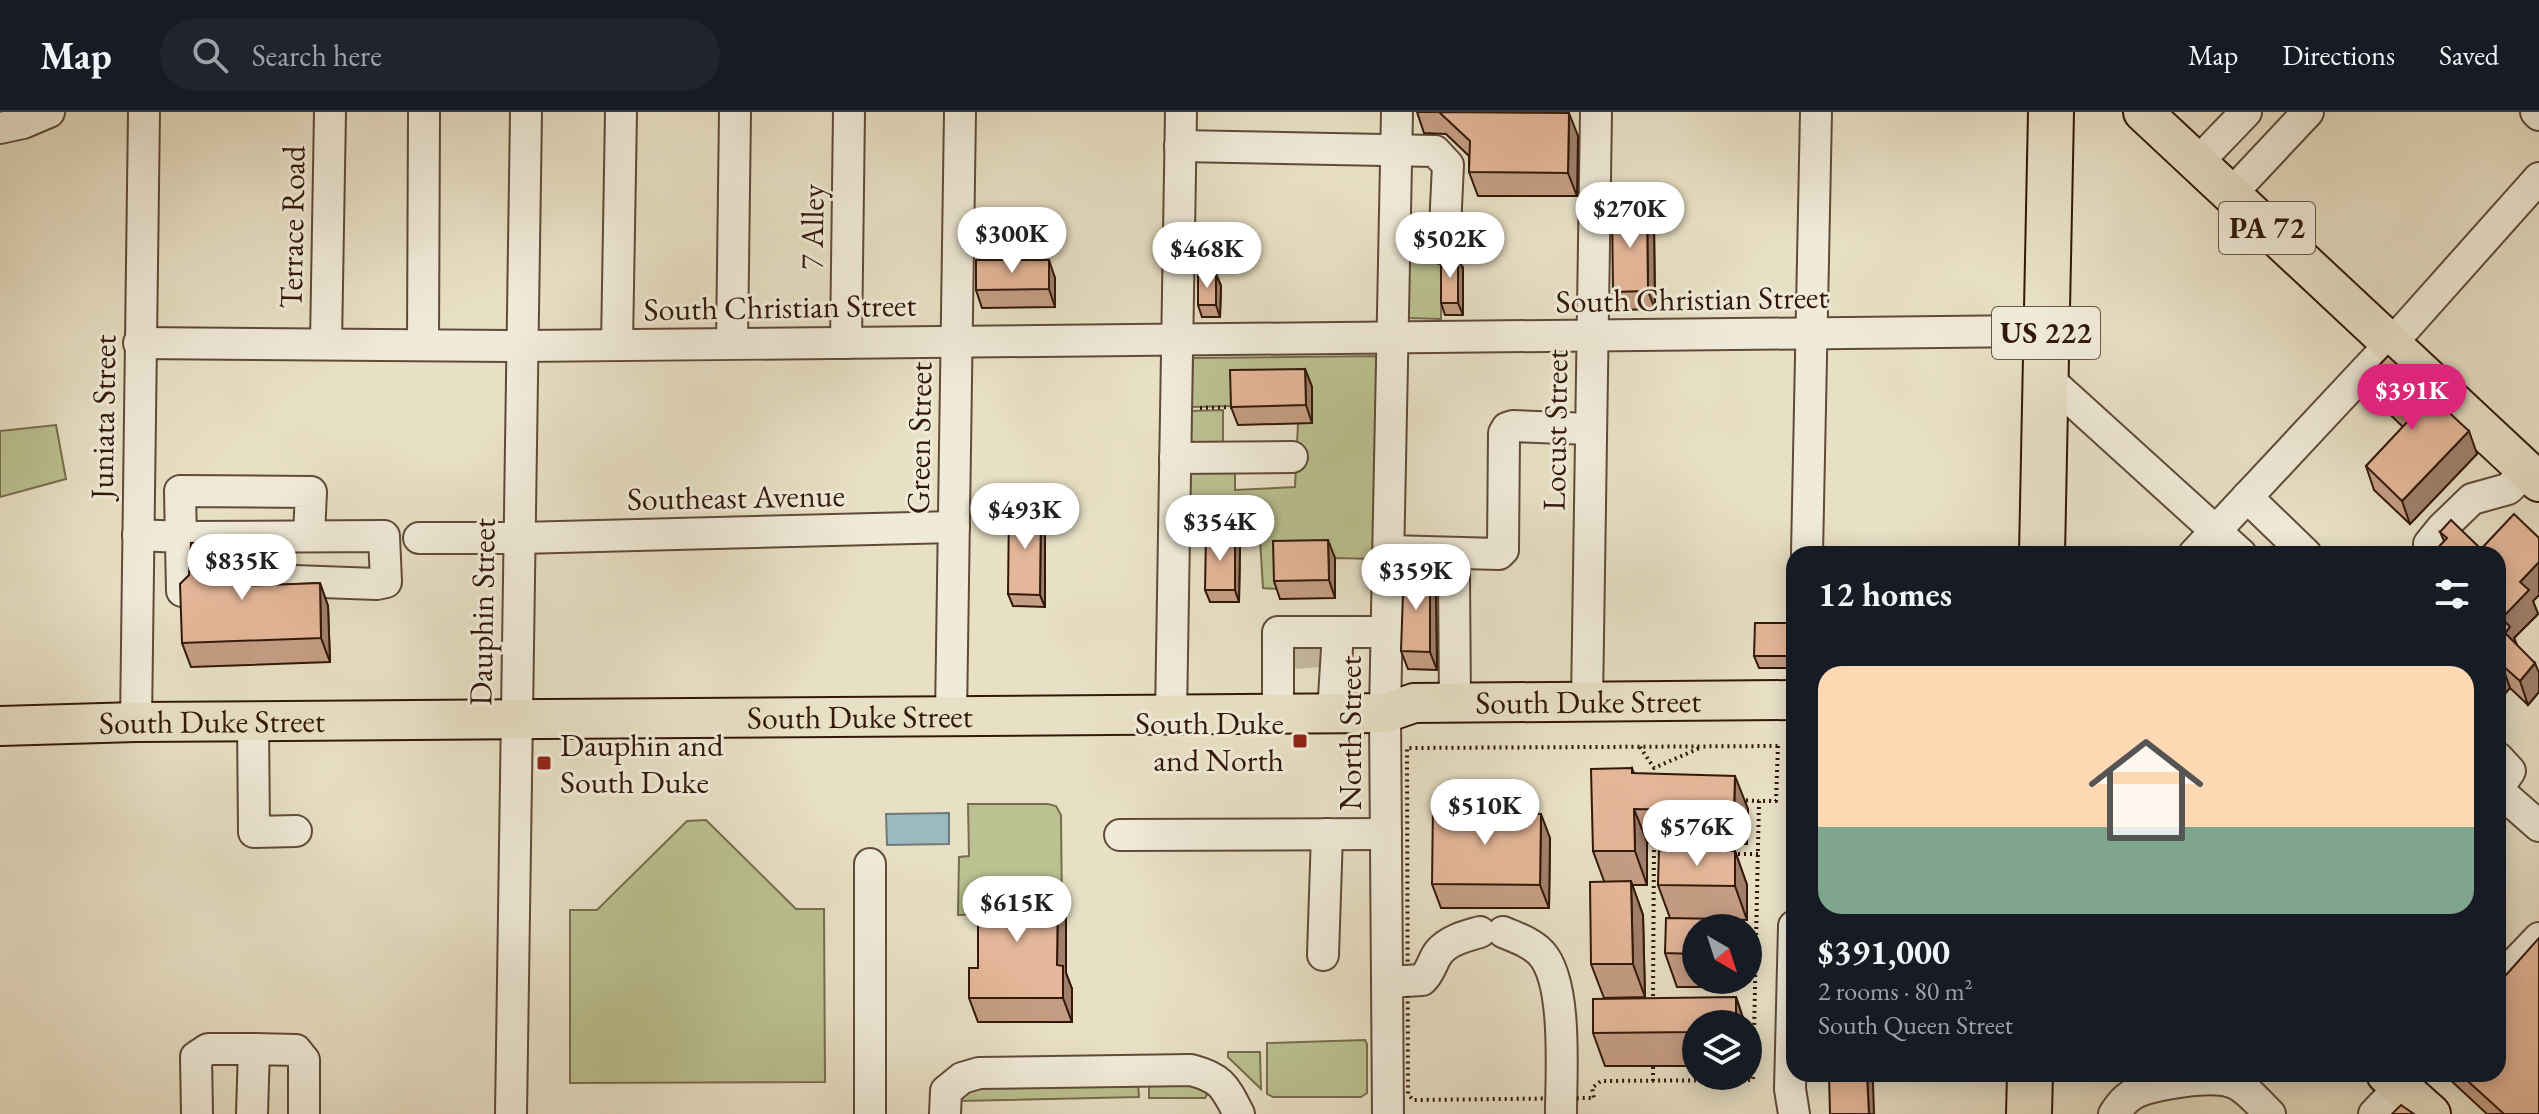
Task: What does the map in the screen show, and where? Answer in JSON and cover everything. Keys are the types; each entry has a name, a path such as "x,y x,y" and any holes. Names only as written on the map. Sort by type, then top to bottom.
{"highway":[{"name":"US 222","path":"2042,546 2051,112"},
{"path":"2029,1114 2030,1082"}],"main road":[{"name":"PA 72","path":"2143,112 2536,479"},
{"name":"South Duke Street","path":"0,726 136,722 1333,714 1385,713 1414,703 1786,700"},
{"name":"South Duke Street","path":"1385,713 1413,723 1786,720"},
{"path":"2403,1082 2431,1114"}],"street":[{"path":"0,128 49,112"},
{"name":"Juniata Street","path":"136,722 144,112"},
{"name":"Terrace Road","path":"326,343 330,112"},
{"path":"423,345 424,112"},
{"name":"Dauphin Street","path":"511,1114 526,112"},
{"path":"617,345 621,112"},
{"path":"732,343 735,112"},
{"name":"7 Alley","path":"846,343 849,112"},
{"name":"Green Street","path":"951,716 960,112"},
{"path":"1171,715 1181,112"},
{"name":"North Street","path":"1388,1114 1397,981 1386,834 1385,713 1397,112"},
{"name":"Locust Street","path":"1587,702 1596,112"},
{"path":"1807,546 1816,112"},
{"path":"2197,163 2246,112"},
{"path":"2231,194 2308,112"},
{"path":"1180,146 1435,151 1448,165 1444,249"},
{"path":"2202,546 2391,343 2539,178"},
{"name":"South Christian Street","path":"139,343 523,346 2046,331"},
{"path":"2046,377 2232,546"},
{"path":"1389,563 1499,554 1503,550 1504,433 1507,428 1591,429"},
{"path":"1175,458 1292,457"},
{"path":"2427,546 2472,499 2536,479"},
{"path":"182,591 180,491 311,492 309,535"},
{"path":"2247,497 2298,546"},
{"name":"Southeast Avenue","path":"419,538 954,527"},
{"path":"138,535 384,536 386,582 266,580 265,537"},
{"path":"1389,563 1439,566 1455,703"},
{"path":"1278,714 1310,658 1387,632"},
{"path":"1310,658 1333,714"},
{"path":"253,722 254,832 296,831"},
{"path":"2506,796 2539,826"},
{"path":"1323,955 1327,834"},
{"path":"1120,835 1386,834"},
{"path":"870,864 870,1114"},
{"path":"1397,981 1422,980 1439,952 1452,942 1491,932 1529,943 1543,955 1551,968 1560,1010 1561,1107"},
{"path":"2506,973 2539,938"},
{"path":"197,1114 196,1057 208,1049 300,1052 304,1060 304,1114"},
{"path":"252,1114 254,1049"},
{"path":"945,1114 946,1091 962,1078 979,1073 1191,1070 1210,1075 1225,1088 1239,1114"},
{"path":"1791,1082 1794,1114"},
{"path":"2114,1114 2123,1101 2134,1093 2195,1082"},
{"path":"2233,1082 2270,1114"},
{"path":"2374,1114 2396,1082"}],"path":[{"path":"1176,409 1237,407"},
{"path":"1640,747 1654,768 1703,746"},
{"path":"1729,800 1776,801 1778,746 1407,748 1397,981 1408,1094 1413,1100 1561,1107 1594,1098 1592,1088 1601,1081 1753,1080 1755,994"},
{"path":"1757,914 1759,801"},
{"path":"1653,1002 1654,826"},
{"path":"1728,854 1758,854"},
{"path":"1653,1049 1653,1081"}],"green space":[{"path":"1409,260 1442,260 1441,319 1408,318"},
{"path":"1379,356 1376,559 1335,558 1277,589 1263,588 1260,540 1188,532 1190,468 1235,469 1235,490 1295,487 1298,423 1312,423 1231,389 1231,406 1191,407 1193,358"},
{"path":"1223,410 1223,450 1191,451 1190,411"},
{"path":"56,425 66,479 0,497 0,431"},
{"path":"968,804 1056,806 1061,815 1062,911 958,915 959,857 969,856"},
{"path":"706,820 796,909 824,909 825,1082 570,1083 570,910 597,910 687,821"},
{"path":"1365,1040 1367,1093 1361,1097 1273,1097 1267,1094 1267,1043"},
{"path":"1228,1052 1260,1052 1261,1089 1228,1057"},
{"path":"1149,1081 1195,1081 1212,1094 1208,1093 1205,1098 1149,1098"},
{"path":"1138,1082 1139,1097 958,1101 958,1088"}],"water":[{"path":"949,813 949,844 887,845 886,814"}],"building":[{"path":"1439,112 1569,113 1568,173 1469,172 1470,141"},
{"path":"1647,208 1648,291 1613,292 1612,209"},
{"path":"1441,257 1458,257 1458,303 1441,303"},
{"path":"976,260 1049,260 1049,289 976,290"},
{"path":"1198,274 1216,274 1216,305 1198,305"},
{"path":"2388,356 2469,431 2402,501 2366,466 2410,419 2367,378"},
{"path":"1305,369 1306,405 1231,407 1230,370"},
{"path":"1041,506 1040,595 1008,594 1009,507"},
{"path":"2514,514 2539,538 2539,562 2520,582 2529,590 2506,614 2506,546 2484,546"},
{"path":"2451,520 2478,546 2440,546 2447,538 2440,532"},
{"path":"1206,535 1235,535 1235,590 1205,590"},
{"path":"1328,540 1329,580 1274,581 1273,541"},
{"path":"236,541 238,586 320,583 321,638 182,643 180,584 189,575 191,543"},
{"path":"1404,565 1410,565 1420,576 1430,578 1430,652 1401,651"},
{"path":"1755,623 1786,623 1786,656 1754,656"},
{"path":"2506,634 2535,663 2520,681 2506,669"},
{"path":"1632,768 1632,773 1735,776 1734,811 1634,809 1635,851 1593,851 1591,769"},
{"path":"1433,803 1477,803 1477,813 1541,814 1540,885 1432,884"},
{"path":"1659,850 1735,851 1735,886 1658,885"},
{"path":"1631,881 1633,964 1591,964 1590,882"},
{"path":"978,887 1058,887 1057,965 1063,966 1063,998 969,998 969,968 978,968"},
{"path":"1666,918 1682,918 1682,954 1665,953"},
{"path":"2539,938 2539,1114 2504,1114 2469,1082 2506,1082 2506,975"},
{"path":"1736,997 1736,1010 1682,1010 1682,1032 1593,1033 1593,999"},
{"path":"1829,1082 1867,1082 1869,1114 1830,1114"},
{"path":"2401,1105 2414,1114 2392,1114"}],"tunnel":[{"path":"1294,654 1320,652"}],"place":[{"name":"South Duke and North","path":"1300,741"},
{"name":"Dauphin and South Duke","path":"544,763"}]}
